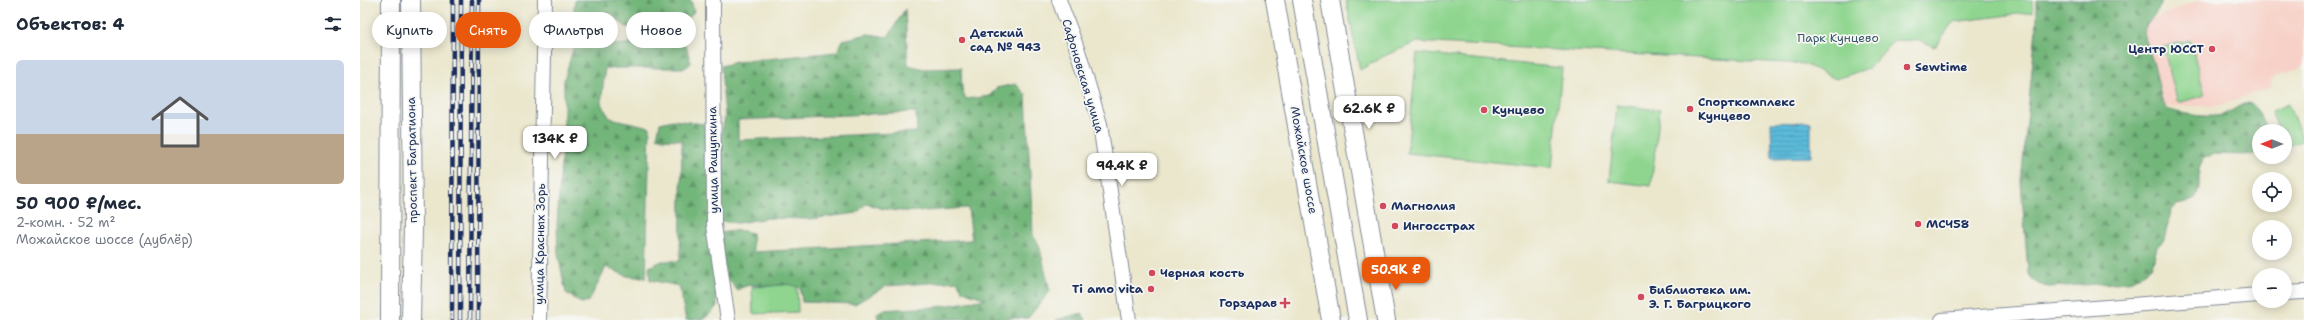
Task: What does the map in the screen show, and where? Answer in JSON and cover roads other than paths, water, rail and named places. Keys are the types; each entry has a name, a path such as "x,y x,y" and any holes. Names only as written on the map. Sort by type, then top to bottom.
{"main road":[{"name":"проспект Багратиона","path":"390,320 391,0"},
{"name":"проспект Багратиона","path":"410,0 413,228 411,320"},
{"name":"Можайское шоссе","path":"1275,0 1331,320"},
{"path":"1302,0 1358,320"},
{"path":"1330,0 1386,320"}],"street":[{"name":"улица Красных Зорь","path":"539,320 545,0"},
{"name":"улица Ращупкина","path":"713,0 714,225 728,320"},
{"name":"Сафоновская улица","path":"1059,0 1081,61 1100,124 1129,320"},
{"path":"2292,293 2304,292"},
{"path":"1942,320 2252,296"}],"water":[{"path":"1811,122 1811,157 1772,158 1771,123"}],"railway":[{"path":"452,320 453,0"},
{"path":"460,320 461,0"},
{"path":"470,320 472,0"},
{"path":"478,320 479,0"}],"place":[{"name":"Детский сад № 943","path":"962,40"},
{"name":"Центр ЮССТ","path":"2212,49"},
{"name":"Sewtime","path":"1907,67"},
{"name":"Спорткомплекс Кунцево","path":"1690,109"},
{"name":"Кунцево","path":"1484,110"},
{"name":"Магнолия","path":"1383,206"},
{"name":"МСЧ58","path":"1918,224"},
{"name":"Ингосстрах","path":"1395,226"},
{"name":"Черная кость","path":"1152,273"},
{"name":"Ti amo vita","path":"1151,289"},
{"name":"Библиотека им. Э. Г. Багрицкого","path":"1641,297"},
{"name":"Горздрав","path":"1285,303"}],"park label":[{"name":"Парк Кунцево","path":"1838,38"}]}
